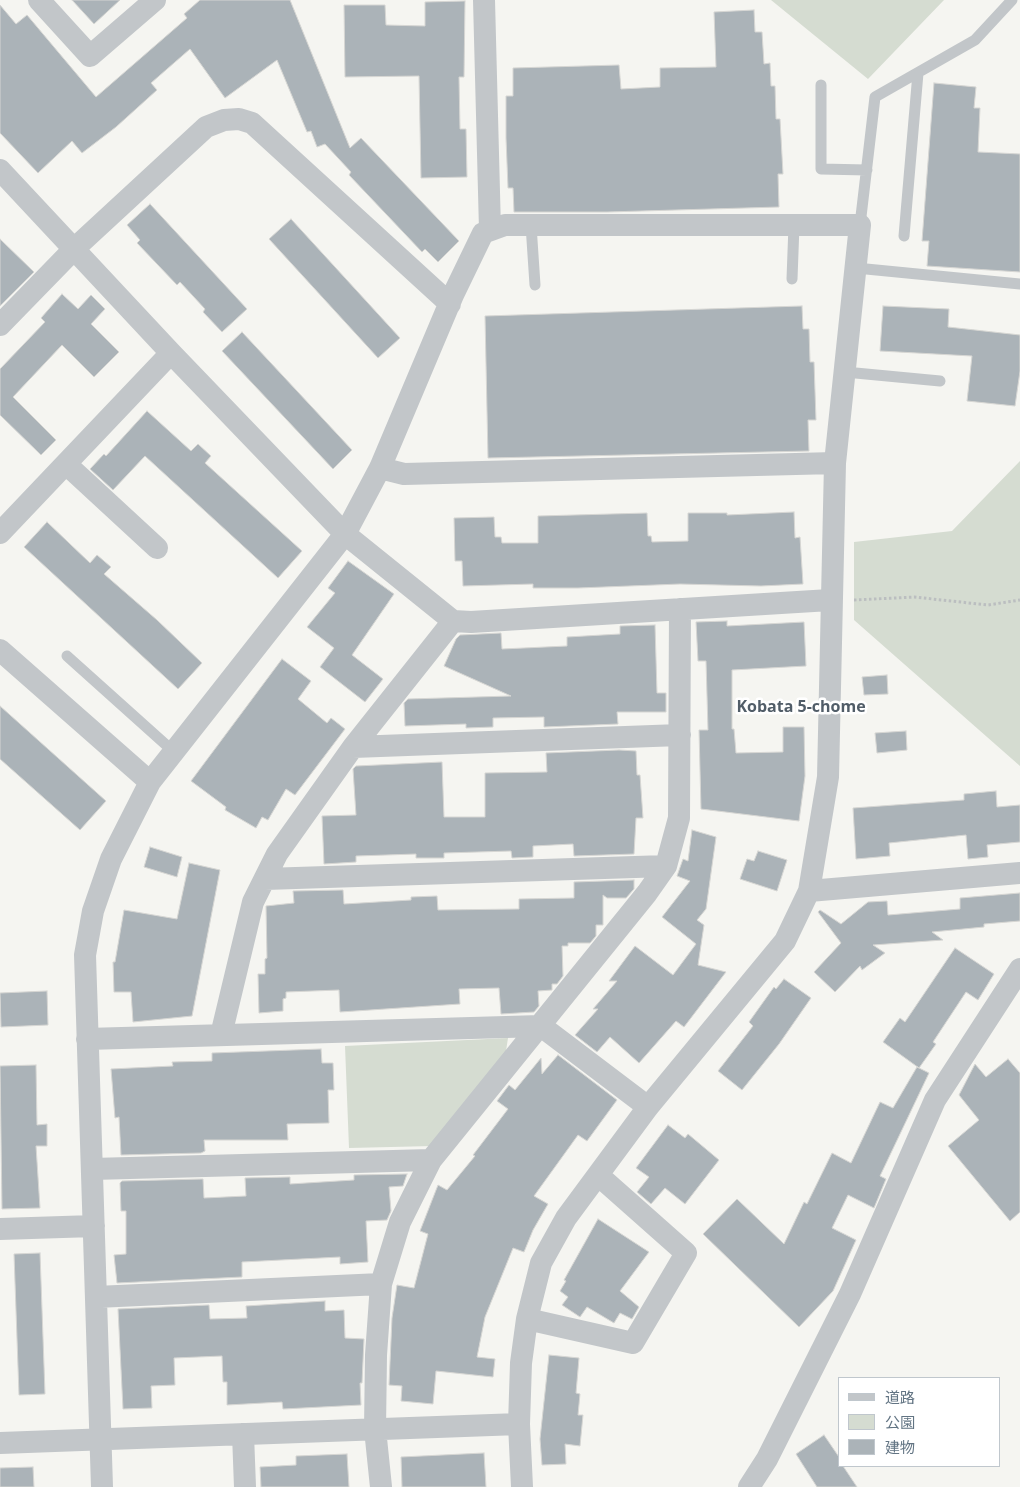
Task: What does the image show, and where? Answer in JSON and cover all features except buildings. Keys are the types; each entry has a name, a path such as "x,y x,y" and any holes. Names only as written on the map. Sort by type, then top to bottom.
{"street":[{"path":"39,0 90,56 155,0"},
{"path":"484,0 490,230"},
{"path":"0,325 75,248 206,127 224,120 239,119 252,122 450,304"},
{"path":"0,170 75,248 171,354 345,534 453,620 471,622 830,600"},
{"path":"102,1487 85,955 93,911 111,858 150,782 345,534 380,468 450,304 483,233 505,225 860,225 835,463 830,600 828,778 809,891 785,941 648,1106 566,1218 541,1263 527,1319 521,1363 519,1424 522,1487"},
{"path":"0,533 171,354"},
{"path":"380,468 404,474 835,463"},
{"path":"66,464 157,548"},
{"path":"381,1487 375,1429 376,1355 381,1284 400,1222 431,1160 474,1105 541,1026 666,866 679,818 680,609"},
{"path":"222,1035 253,902 278,854 353,747 453,620"},
{"path":"0,650 150,782"},
{"path":"353,747 680,735"},
{"path":"264,880 666,866"},
{"path":"809,891 1020,873"},
{"path":"749,1487 767,1460 850,1294 935,1100 1020,969"},
{"path":"88,1039 541,1026 648,1106"},
{"path":"92,1170 431,1160"},
{"path":"527,1319 633,1343 686,1253 598,1175"},
{"path":"0,1229 94,1226"},
{"path":"96,1297 381,1284"},
{"path":"0,1443 519,1424"},
{"path":"243,1434 245,1487"}],"lane":[{"path":"860,225 875,96 975,40 1012,0"},
{"path":"904,236 918,72"},
{"path":"821,85 821,169 867,170"},
{"path":"531,225 535,285"},
{"path":"792,279 794,225"},
{"path":"856,268 1020,284"},
{"path":"845,372 940,381"},
{"path":"67,656 174,752"}],"path":[{"path":"830,600 914,597 988,605 1020,600"}],"green space":[{"path":"771,0 944,0 868,79"},
{"path":"1020,461 1020,766 854,620 854,542 952,531"},
{"path":"508,1038 506,1051 433,1146 349,1148 345,1046"}],"district":[{"name":"Kobata 5-chome","path":"801,707"}]}
